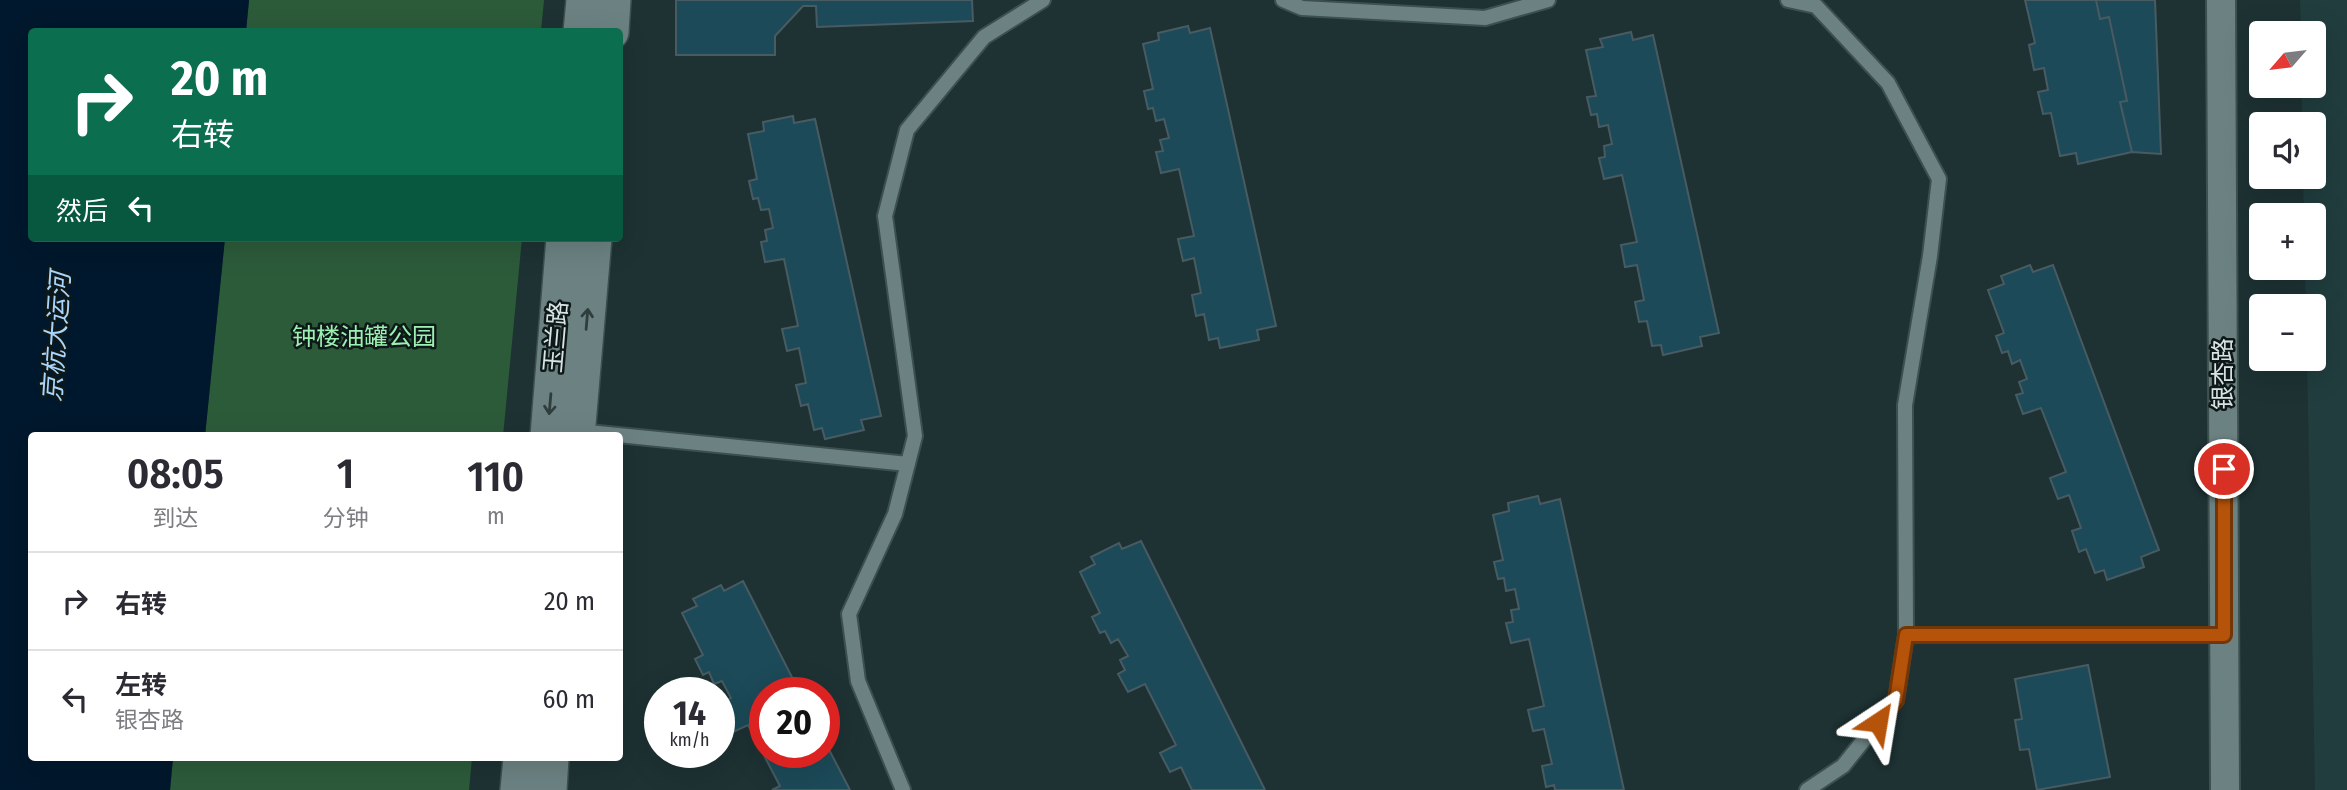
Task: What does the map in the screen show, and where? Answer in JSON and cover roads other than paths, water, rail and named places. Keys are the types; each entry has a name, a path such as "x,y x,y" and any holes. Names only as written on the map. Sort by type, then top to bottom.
{"street":[{"path":"581,28 584,0"},
{"path":"611,28 613,0"},
{"name":"银杏路","path":"2221,0 2225,790"},
{"name":"玉兰路","path":"564,242 568,432"},
{"name":"玉兰路","path":"568,432 593,242"},
{"path":"518,790 521,761"},
{"path":"549,790 551,761"}],"lane":[{"path":"903,790 858,681 849,614 895,514 915,436 885,216 907,130 984,37 1043,0"},
{"path":"1283,0 1302,8 1358,6 1485,18 1548,0"},
{"path":"1788,0 1816,6 1888,83 1938,180 1930,256 1905,405 1906,635 1896,700 1843,766 1807,790"},
{"path":"623,439 908,464"},
{"path":"1906,635 2224,635"}],"water":[{"name":"京杭大运河","path":"0,0 249,0 246,28 28,28 28,242 225,242 205,432 28,432 28,761 173,761 170,790 0,790"}],"park label":[{"name":"钟楼油罐公园","path":"364,337"}]}
